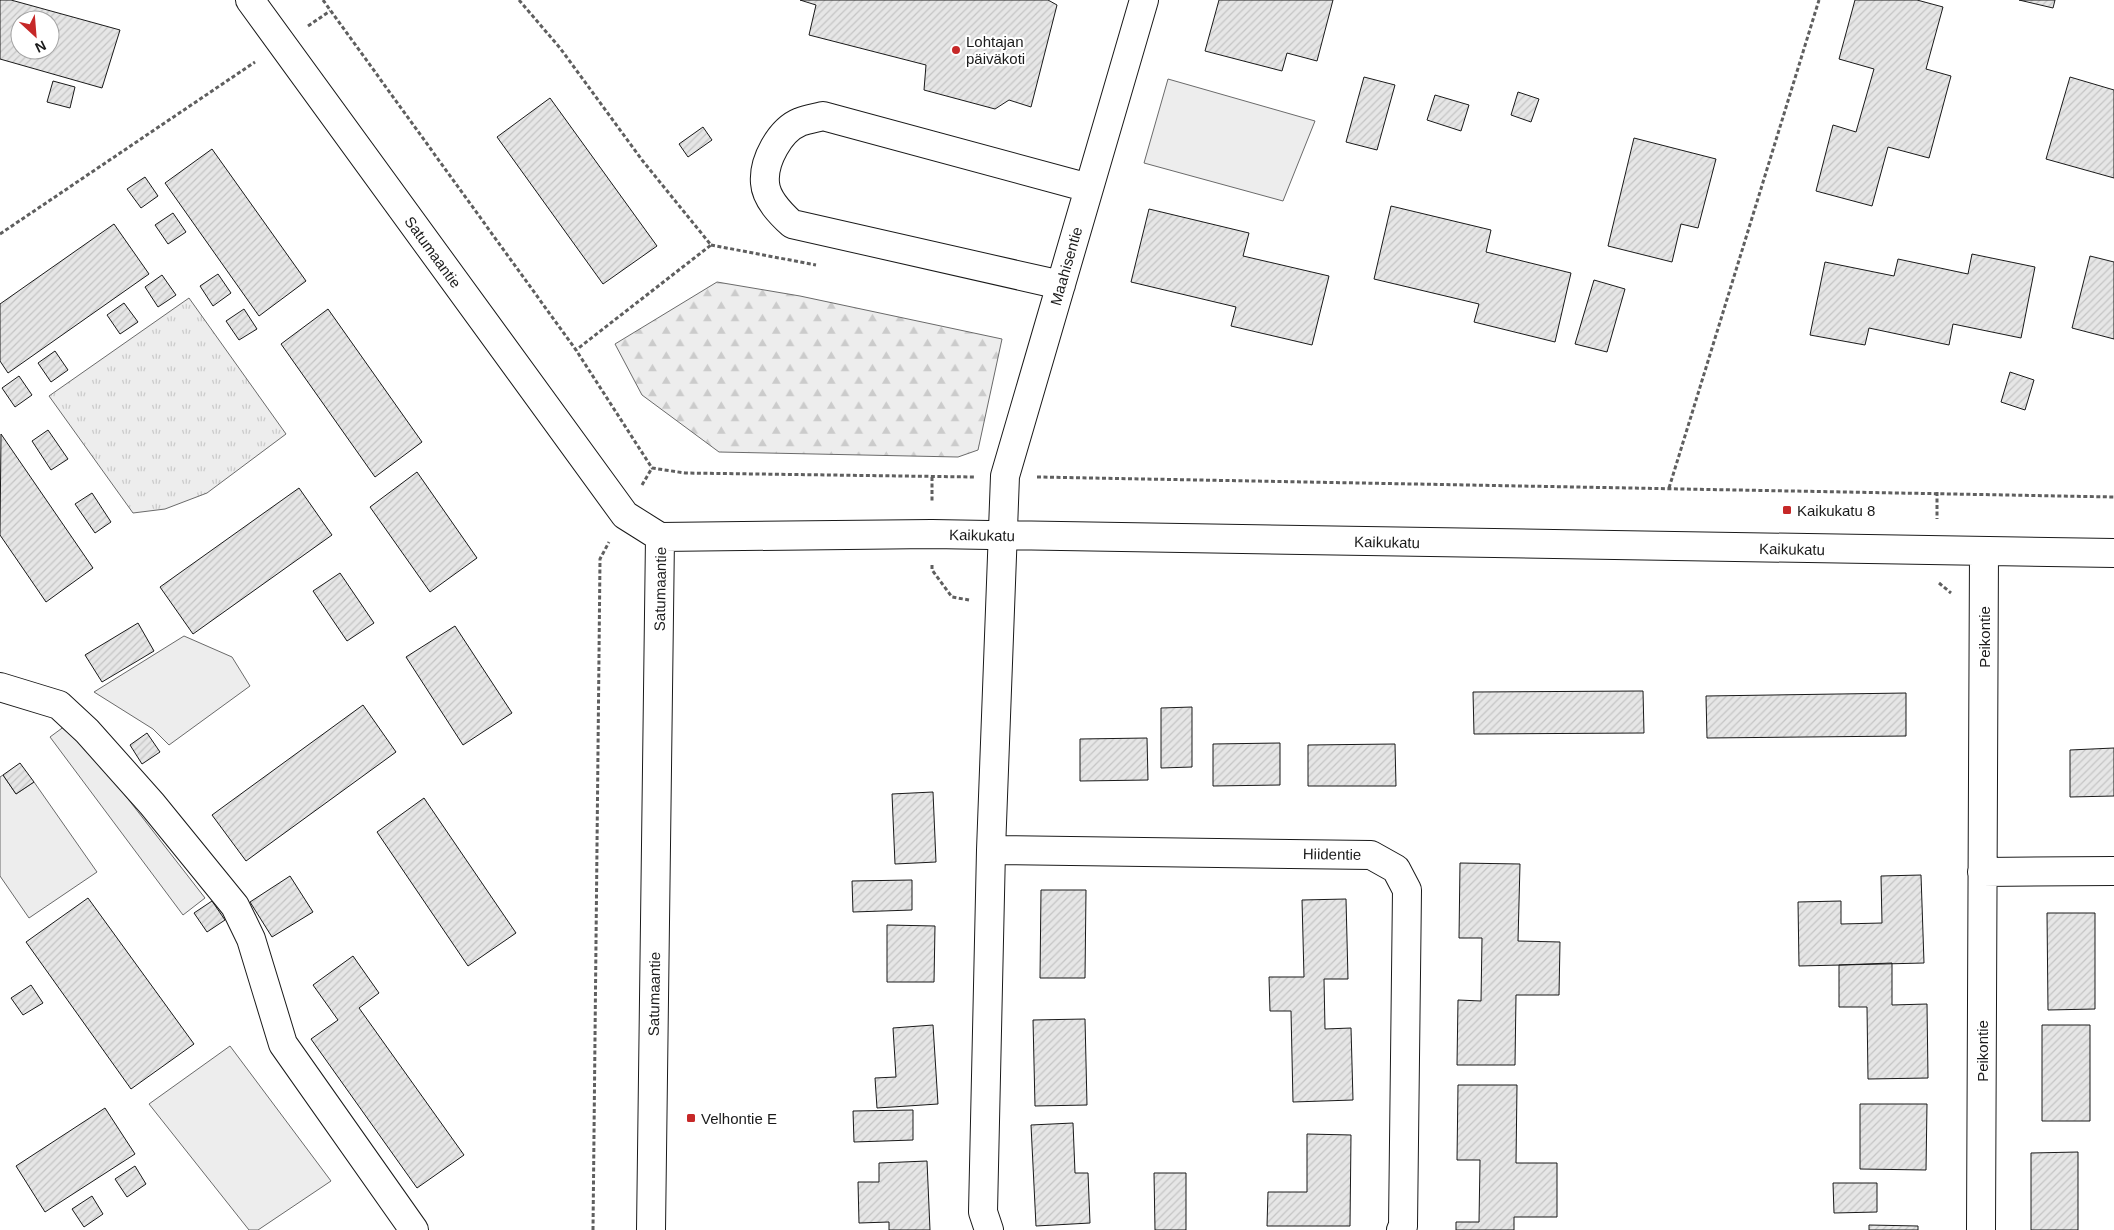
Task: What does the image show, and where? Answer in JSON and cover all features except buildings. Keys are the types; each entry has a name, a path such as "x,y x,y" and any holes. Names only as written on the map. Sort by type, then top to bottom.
{"street":[{"name":"Satumaantie","path":"250,0 625,515 660,537 651,1230"},
{"name":"Maahisentie","path":"989,1230 983,1212 991,850 1005,476 1144,0"},
{"path":"1061,285 792,224 776,209 764,183 768,160 778,139 799,122 823,116 1089,188"},
{"name":"Kaikukatu","path":"660,537 932,534 2114,553"},
{"name":"Peikontie","path":"1981,1230 1984,552"},
{"path":"0,687 59,705 87,731 152,804 235,906 251,939 283,1044 414,1230"},
{"name":"Hiidentie","path":"991,850 1371,855 1396,869 1407,890 1403,1226 1401,1230"},
{"path":"1982,872 2114,871"}],"path":[{"path":"323,0 576,350 652,468"},
{"path":"519,0 560,48 642,160 711,245 576,350"},
{"path":"1669,488 1819,0"},
{"path":"0,234 330,11"},
{"path":"593,1230 600,559 652,468"},
{"path":"652,468 695,473 932,477 1005,476 2114,497"},
{"path":"932,570 952,597 1000,606"}],"green space":[{"path":"717,282 800,296 1002,339 978,450 958,457 719,452 642,395 615,344"},
{"path":"189,298 286,434 207,493 165,509 133,513 49,396"}],"shaded area":[{"path":"1168,79 1315,121 1283,201 1144,163"},
{"path":"184,636 232,657 250,686 169,745 153,729 94,692"},
{"path":"69,723 205,898 183,915 50,737"},
{"path":"3,775 16,794 34,782 97,872 29,918 0,876 0,777"},
{"path":"230,1046 331,1181 258,1230 249,1230 149,1104"}],"place":[{"name":"Lohtajan päiväkoti","path":"956,50"},
{"name":"Kaikukatu 8","path":"1787,510"},
{"name":"Velhontie E","path":"691,1118"}]}
